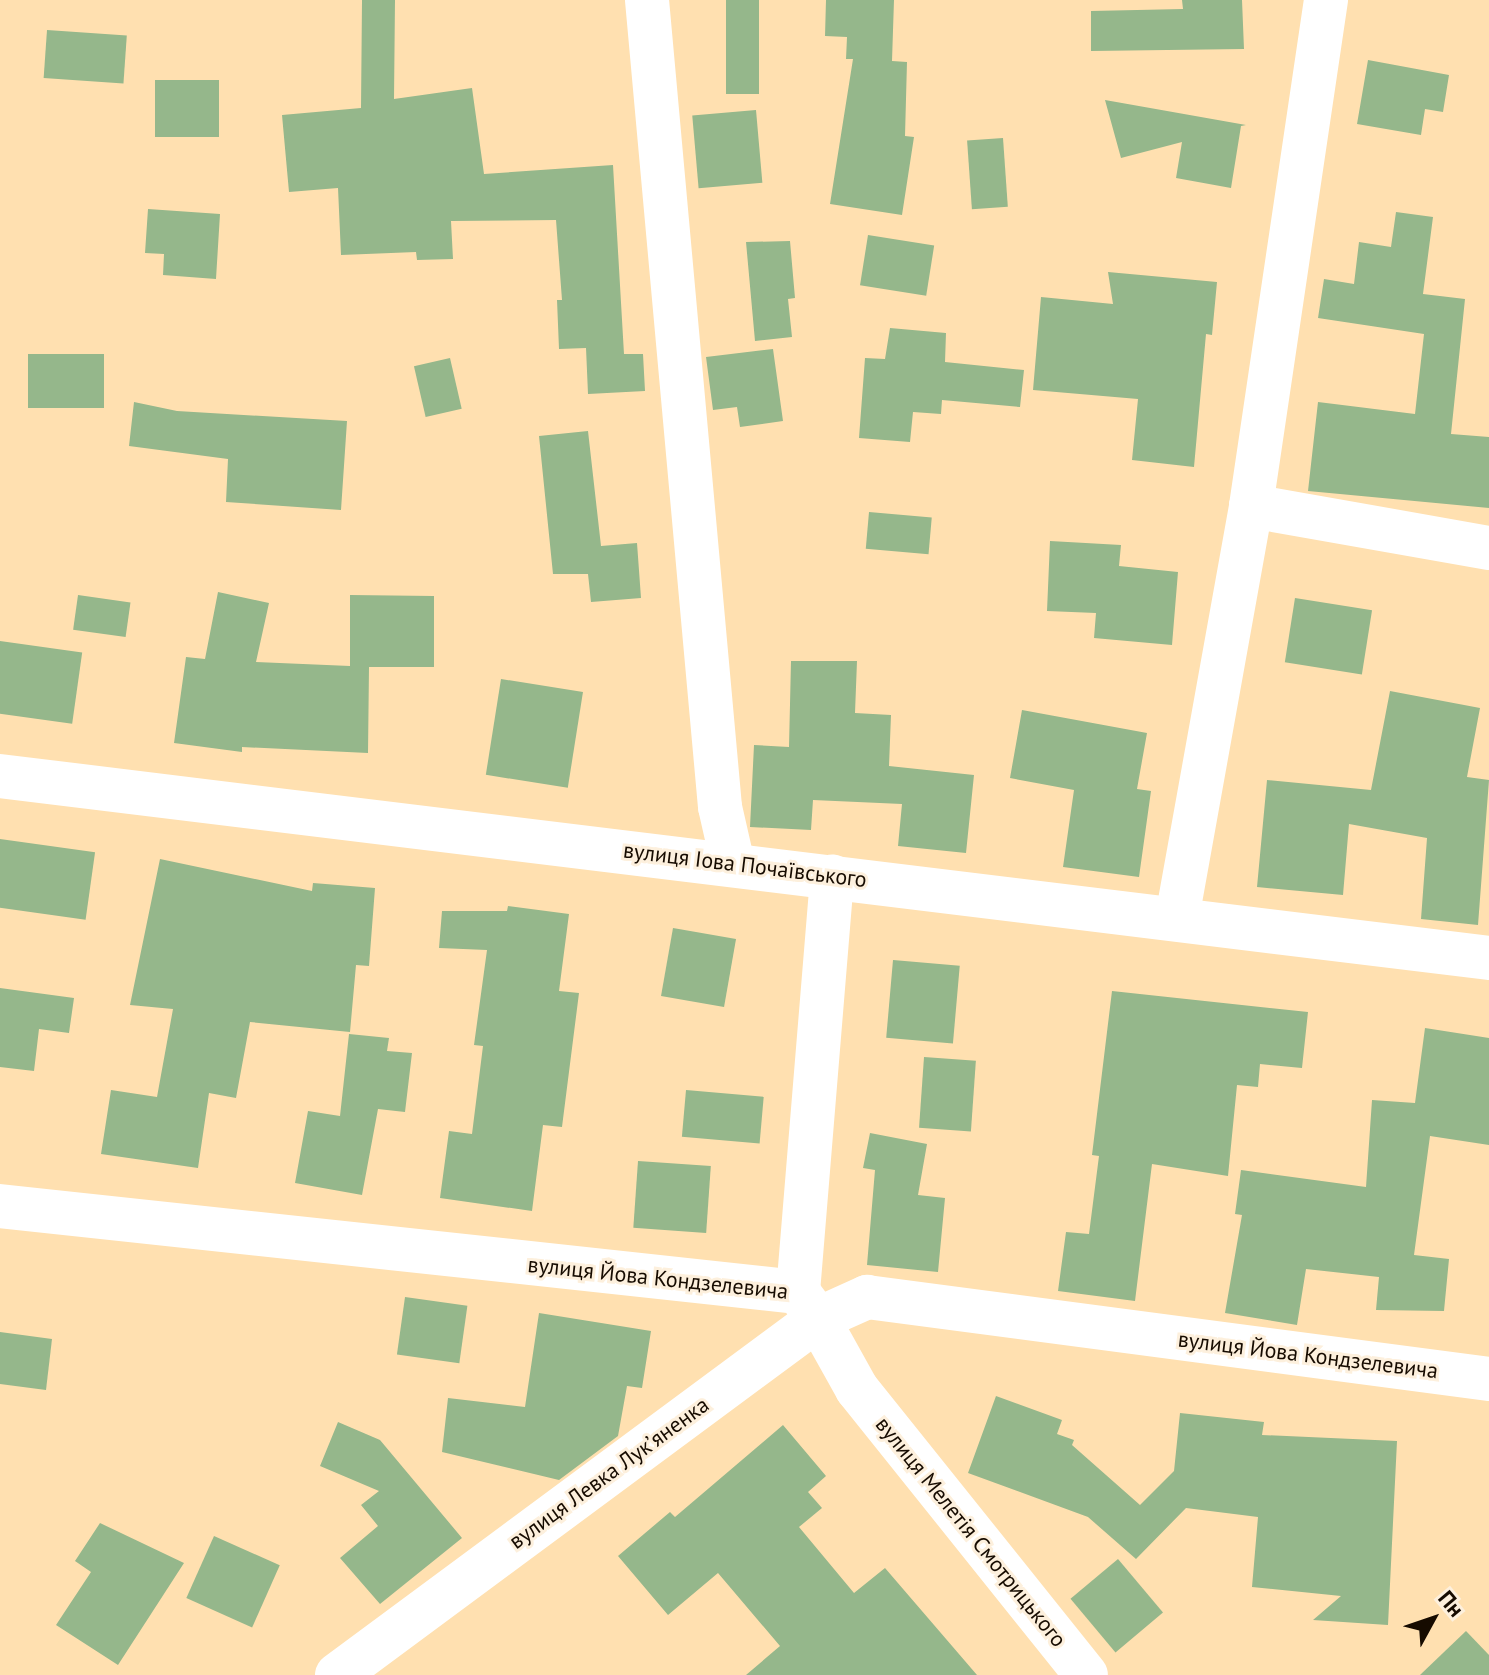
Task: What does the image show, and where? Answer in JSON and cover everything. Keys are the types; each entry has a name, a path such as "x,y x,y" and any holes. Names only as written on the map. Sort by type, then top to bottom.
{"street":[{"path":"647,0 720,807 733,864"},
{"path":"1177,918 1251,506 1326,0"},
{"path":"1251,506 1489,548"},
{"name":"вулиця Іова Почаївського","path":"0,776 1489,958"},
{"path":"808,1306 832,876"},
{"name":"вулиця Йова Кондзелевича","path":"0,1206 808,1306 867,1297 1489,1379"},
{"name":"вулиця Мелетія Смотрицького","path":"808,1306 857,1389 1086,1675"},
{"name":"вулиця Левка Лукʼяненка","path":"337,1675 808,1306"}],"building":[{"path":"362,0 395,0 394,99 472,88 484,174 613,165 624,354 643,354 645,391 588,394 586,348 559,349 557,300 562,300 556,220 451,221 453,259 417,260 416,252 341,255 338,188 289,192 282,115 361,108"},
{"path":"726,0 759,0 759,94 726,94"},
{"path":"826,0 894,0 892,61 907,62 905,136 914,137 902,215 830,204 853,59 846,59 847,37 825,36"},
{"path":"1182,0 1242,0 1244,49 1091,51 1091,11 1183,9"},
{"path":"47,30 127,36 123,83 44,78"},
{"path":"1368,60 1449,75 1443,112 1425,109 1421,135 1357,124"},
{"path":"155,80 219,80 219,137 155,137"},
{"path":"1105,100 1246,125 1241,126 1231,188 1176,178 1182,142 1121,158"},
{"path":"756,110 762,183 699,188 692,116"},
{"path":"1003,138 1008,207 972,209 967,141"},
{"path":"148,209 220,214 216,279 163,275 164,254 145,253"},
{"path":"1396,212 1433,217 1423,294 1465,299 1451,434 1489,437 1489,508 1308,491 1318,402 1415,414 1424,334 1318,318 1324,279 1354,284 1359,242 1391,247"},
{"path":"868,235 934,245 926,296 860,285"},
{"path":"790,241 795,298 788,299 792,337 755,341 746,242"},
{"path":"1108,272 1217,282 1212,335 1206,334 1194,467 1132,460 1138,399 1033,390 1041,297 1113,304"},
{"path":"890,328 946,333 945,362 1024,370 1020,407 942,400 941,414 913,412 910,442 859,438 865,358 885,359"},
{"path":"773,349 783,421 740,427 737,407 713,410 706,357"},
{"path":"28,354 104,354 104,408 28,408"},
{"path":"450,358 462,409 426,417 414,366"},
{"path":"134,402 177,411 347,421 341,510 226,502 228,459 129,446"},
{"path":"588,431 601,546 637,543 641,598 591,602 588,574 553,574 539,436"},
{"path":"869,512 932,517 929,554 866,549"},
{"path":"1050,541 1121,545 1119,566 1178,572 1172,645 1094,638 1096,613 1047,611"},
{"path":"218,592 269,603 256,662 350,666 350,595 434,596 434,667 369,667 368,753 242,747 242,752 174,743 186,657 205,659"},
{"path":"78,595 130,602 126,637 73,630"},
{"path":"1295,598 1372,610 1362,674 1285,662"},
{"path":"0,641 82,653 72,724 0,714"},
{"path":"791,661 857,661 855,713 891,715 889,766 974,775 966,853 898,846 902,804 813,800 811,830 750,827 754,745 789,747"},
{"path":"501,679 583,692 568,788 486,775"},
{"path":"1390,691 1480,708 1467,777 1489,780 1478,925 1421,919 1427,838 1349,824 1343,895 1257,887 1267,780 1371,790"},
{"path":"1022,710 1147,733 1137,789 1151,791 1139,877 1063,867 1074,790 1010,778"},
{"path":"0,839 95,852 86,920 0,908"},
{"path":"160,859 312,891 313,883 375,888 369,966 356,965 350,1032 250,1022 236,1098 209,1093 198,1168 101,1154 111,1090 157,1097 173,1009 130,1005"},
{"path":"508,906 569,914 559,991 579,993 562,1127 543,1125 532,1211 440,1198 449,1131 472,1134 483,1046 474,1045 487,950 439,948 442,911 507,911"},
{"path":"673,928 736,939 724,1007 661,996"},
{"path":"893,960 960,966 953,1044 886,1038"},
{"path":"0,988 74,998 69,1033 39,1029 34,1071 0,1067"},
{"path":"1112,991 1308,1012 1302,1068 1260,1064 1258,1087 1237,1085 1228,1176 1152,1164 1135,1301 1058,1291 1066,1232 1089,1234 1099,1156 1092,1155"},
{"path":"1425,1028 1489,1038 1489,1145 1430,1136 1414,1255 1449,1259 1444,1311 1376,1310 1379,1277 1306,1269 1297,1325 1225,1313 1242,1215 1235,1214 1241,1170 1366,1187 1372,1100 1415,1103"},
{"path":"349,1034 389,1038 387,1051 412,1053 405,1112 378,1109 362,1195 295,1183 308,1111 340,1116"},
{"path":"924,1057 976,1061 971,1131 919,1128"},
{"path":"686,1090 764,1097 760,1144 682,1137"},
{"path":"870,1133 927,1144 918,1195 945,1198 938,1272 867,1265 875,1170 863,1168"},
{"path":"638,1161 711,1166 706,1233 633,1228"},
{"path":"405,1297 467,1306 459,1363 397,1354"},
{"path":"539,1313 651,1331 642,1388 627,1386 618,1436 559,1480 442,1452 448,1398 525,1407"},
{"path":"0,1332 52,1339 46,1390 0,1384"},
{"path":"996,1396 1062,1420 1057,1434 1074,1440 1072,1445 1140,1505 1174,1471 1180,1413 1264,1422 1262,1435 1397,1441 1388,1625 1313,1620 1341,1596 1252,1587 1258,1517 1186,1508 1136,1559 1088,1517 968,1473"},
{"path":"338,1422 380,1440 462,1538 380,1604 340,1558 378,1526 361,1505 379,1491 320,1466"},
{"path":"783,1425 826,1476 808,1492 822,1508 799,1527 854,1593 885,1568 977,1675 746,1675 780,1646 718,1573 668,1615 618,1556 670,1512 675,1517"},
{"path":"100,1523 184,1563 118,1665 56,1625 91,1572 75,1561"},
{"path":"214,1536 280,1565 252,1627 186,1598"},
{"path":"1118,1559 1163,1613 1116,1652 1071,1599"},
{"path":"1466,1631 1489,1655 1489,1675 1420,1675"}]}
